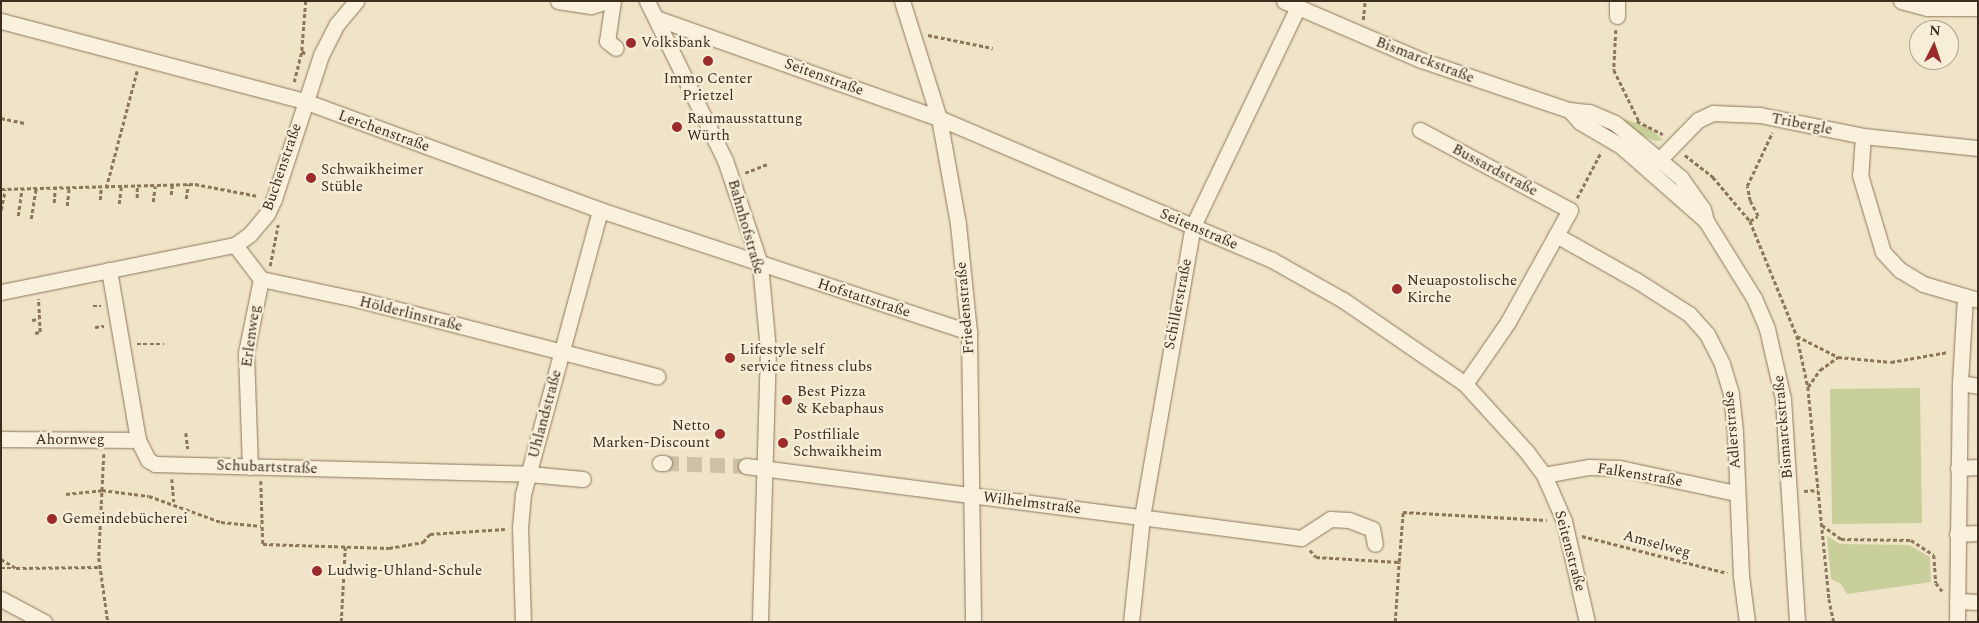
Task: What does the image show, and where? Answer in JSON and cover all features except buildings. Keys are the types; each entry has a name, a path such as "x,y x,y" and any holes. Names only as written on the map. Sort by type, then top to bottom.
{"street":[{"name":"Buchenstraße","path":"1,292 235,245 259,225 274,199 319,59 337,24 356,1"},
{"path":"558,1 592,6 607,1"},
{"path":"613,1 607,41 616,48"},
{"name":"Bahnhofstraße","path":"647,1 705,114 731,177 760,264 768,350 760,622"},
{"name":"Friedenstraße","path":"902,1 939,118 958,224 969,332 973,495 973,622"},
{"path":"1901,1 1927,8 1978,8"},
{"name":"Bismarckstraße","path":"1288,3 1422,60 1569,110 1589,112 1615,123 1661,158 1681,178 1703,209 1706,221"},
{"name":"Schillerstraße","path":"1131,622 1142,517 1193,226 1288,3"},
{"name":"Seitenstraße","path":"656,18 939,118 1272,260 1343,300 1465,384 1512,433 1544,475 1564,521 1587,622"},
{"name":"Lerchenstraße","path":"1,21 304,101 600,210 760,264"},
{"name":"Bismarckstraße","path":"1569,110 1580,122 1609,137 1706,221 1754,298 1776,364 1783,400 1797,622"},
{"name":"Tribergle","path":"1649,170 1698,120 1713,113 1778,119 1863,136 1978,148"},
{"name":"Bussardstraße","path":"1420,130 1570,210"},
{"path":"1863,136 1860,175 1883,252 1900,270 1923,284 1971,298 1961,350 1957,622"},
{"name":"Uhlandstraße","path":"524,622 520,528 529,474 600,210"},
{"path":"1465,384 1508,322 1570,210"},
{"name":"Adlerstraße","path":"1556,235 1668,298 1689,314 1707,334 1722,364 1731,394 1740,576 1747,622"},
{"path":"235,245 261,280"},
{"name":"Hofstattstraße","path":"760,264 969,332"},
{"name":"Schubartstraße","path":"109,270 138,440 148,460 171,465 529,474 583,480"},
{"name":"Hölderlinstraße","path":"261,280 360,300 656,376"},
{"name":"Erlenweg","path":"256,467 246,352 261,280"},
{"path":"1960,383 1978,386"},
{"name":"Ahornweg","path":"1,439 138,440"},
{"name":"Wilhelmstraße","path":"746,466 764,466 1301,538 1330,519 1349,520 1372,529 1375,544"},
{"name":"Falkenstraße","path":"1544,475 1589,467 1619,468 1736,493"},
{"path":"1958,468 1978,468"},
{"path":"1957,534 1978,534"},
{"path":"1,599 44,622"},
{"path":"1957,601 1978,602"}],"path":[{"path":"306,1 302,51 319,59"},
{"path":"1617,8 1614,70 1640,121"},
{"path":"912,31 994,48"},
{"path":"106,188 140,59"},
{"path":"1,118 24,123"},
{"path":"1750,221 1758,216 1750,201 1747,186 1778,119"},
{"path":"1570,210 1609,137"},
{"path":"731,177 767,164"},
{"path":"186,198 188,184"},
{"path":"1,210 3,189 22,188 121,188 188,184 274,199"},
{"path":"171,195 172,185"},
{"path":"137,198 138,186"},
{"path":"153,202 155,186"},
{"path":"54,203 56,187"},
{"path":"66,206 69,187"},
{"path":"18,216 22,188"},
{"path":"31,219 36,188"},
{"path":"100,200 101,188"},
{"path":"119,204 121,188"},
{"path":"261,280 270,266 279,218"},
{"path":"35,333 40,332 38,285"},
{"path":"32,320 39,319"},
{"path":"1797,336 1838,357 1891,362 1961,350"},
{"path":"123,344 164,344"},
{"path":"1808,387 1820,370 1838,357"},
{"path":"104,440 100,567 108,622"},
{"path":"171,465 174,502"},
{"path":"256,467 263,544 389,548 423,542 430,534 520,528"},
{"path":"66,494 102,490 174,502 221,522 262,526"},
{"path":"1800,491 1818,490 1834,622"},
{"path":"1396,622 1403,512 1564,521"},
{"path":"1821,525 1841,539 1911,540 1934,555 1939,590 1957,601"},
{"name":"Amselweg","path":"1581,536 1728,573"},
{"path":"341,622 345,547"},
{"path":"1316,557 1399,562"},
{"path":"1,560 16,568"},
{"path":"1,568 100,567"}],"green space":[{"path":"1624,119 1649,127 1663,140 1655,141 1639,134 1623,121"},
{"path":"1920,388 1922,523 1832,524 1830,389"},
{"path":"1827,536 1840,544 1909,545 1930,557 1931,582 1847,594 1841,584 1831,579"}],"tunnel":[{"path":"664,463 746,466"}],"place":[{"name":"Volksbank","path":"631,43"},
{"name":"Immo Center Prietzel","path":"708,61"},
{"name":"Raumausstattung Würth","path":"677,127"},
{"name":"Schwaikheimer Stüble","path":"311,178"},
{"name":"Neuapostolische Kirche","path":"1397,289"},
{"name":"Lifestyle self service fitness clubs","path":"730,358"},
{"name":"Best Pizza & Kebaphaus","path":"787,400"},
{"name":"Netto Marken-Discount","path":"720,434"},
{"name":"Postfiliale Schwaikheim","path":"783,443"},
{"name":"Gemeindebücherei","path":"52,519"},
{"name":"Ludwig-Uhland-Schule","path":"317,571"}]}
